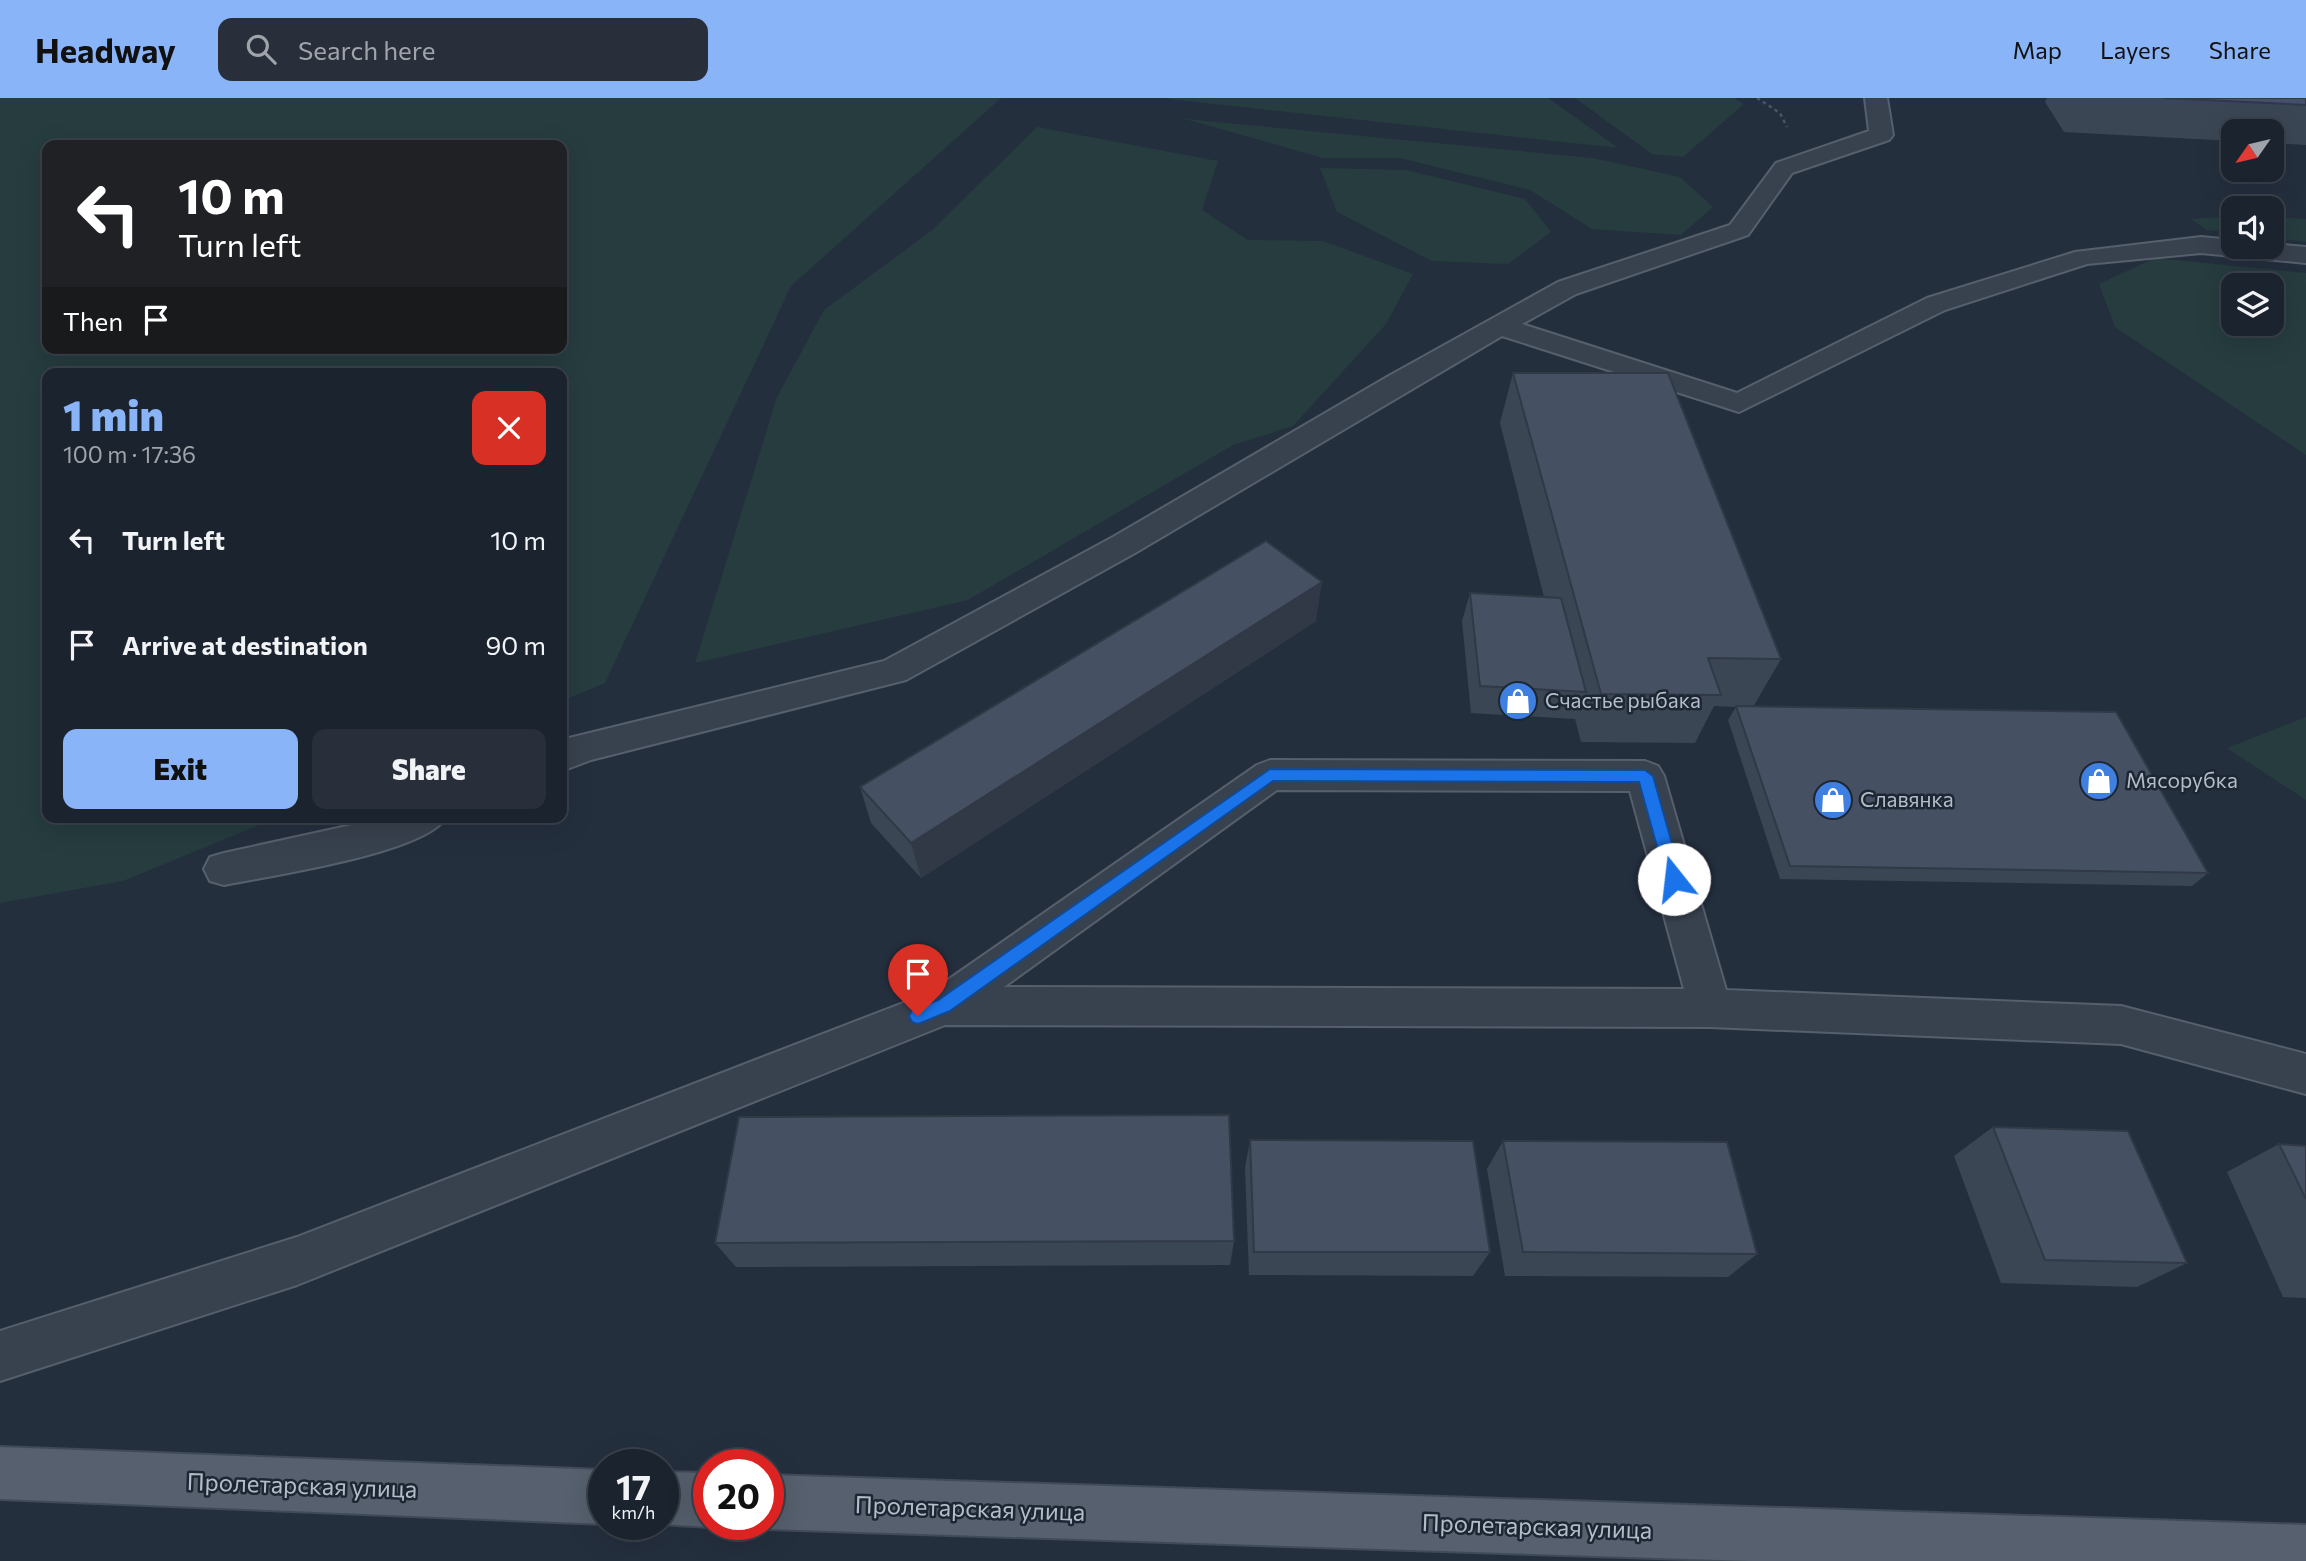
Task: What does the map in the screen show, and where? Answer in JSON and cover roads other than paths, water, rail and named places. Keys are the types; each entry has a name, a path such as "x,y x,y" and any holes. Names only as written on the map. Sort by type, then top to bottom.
{"main road":[{"name":"Пролетарская улица","path":"0,1473 588,1496"},
{"name":"Пролетарская улица","path":"784,1503 2306,1552"}],"lane":[{"path":"567,755 582,748 894,671 1124,545 1567,288 1739,230 1784,168 1881,135 1875,98"},
{"path":"1499,326 1739,402 1936,304 2084,257 2201,245 2306,255"},
{"path":"0,1356 297,1261 944,1006 1270,775 1645,776 1710,1008"},
{"path":"224,869 384,836 413,823"},
{"path":"944,1006 1710,1008 2121,1025 2306,1074"}],"place":[{"name":"Счастье рыбака","path":"1518,701"},
{"name":"Мясорубка","path":"2099,781"},
{"name":"Славянка","path":"1833,800"}]}
